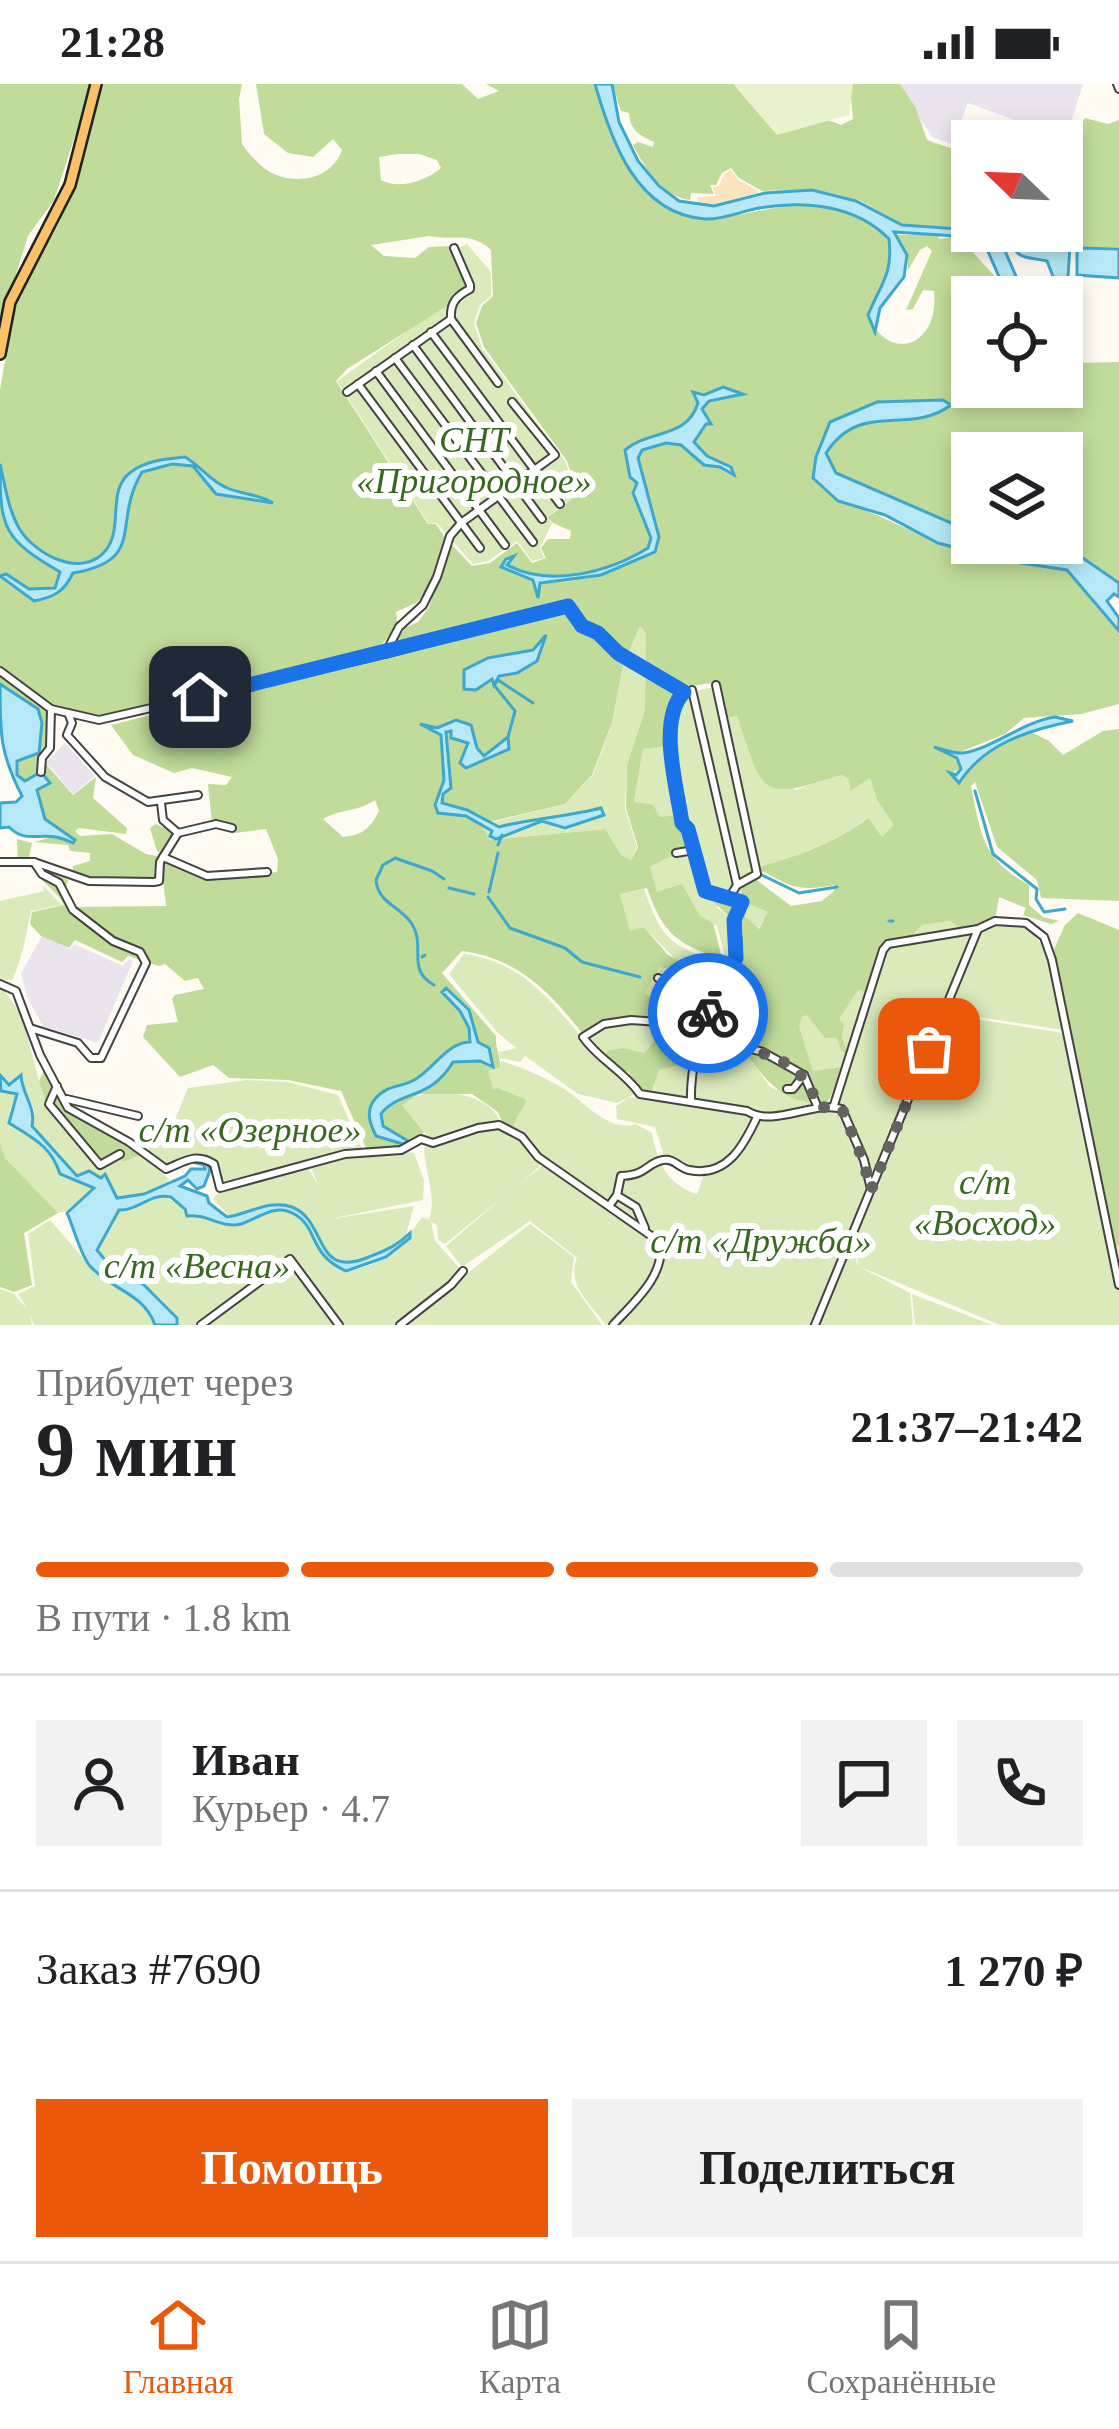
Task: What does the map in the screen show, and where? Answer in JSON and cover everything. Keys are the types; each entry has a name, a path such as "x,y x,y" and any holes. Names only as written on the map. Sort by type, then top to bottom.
{"main road":[{"path":"0,354 10,302 70,185 96,84"}],"street":[{"path":"454,248 470,289 457,296 451,319 499,383"},
{"path":"347,392 451,319"},
{"path":"431,332 560,504"},
{"path":"413,345 542,519"},
{"path":"394,358 533,542"},
{"path":"376,371 505,545"},
{"path":"358,384 480,548"},
{"path":"385,654 399,627 423,605 450,536 555,455 512,401"},
{"path":"0,671 51,709 99,720 568,606 582,626 598,633 618,653 684,692 673,710 669,739 682,823 688,829 705,891 742,902 734,920 736,958 724,988 711,1003 700,1053 691,1066 691,1102"},
{"path":"716,685 757,874 737,885 729,898"},
{"path":"692,690 737,885"},
{"path":"41,772 42,758 50,748 51,709"},
{"path":"68,713 72,723 68,735 96,769 148,802 198,795"},
{"path":"161,802 163,820 178,833"},
{"path":"0,862 34,862 80,879 159,880 163,857 178,833 216,824 232,828"},
{"path":"676,854 694,850"},
{"path":"163,857 208,876 267,872"},
{"path":"30,1028 78,1043 91,1058 101,1058 146,963 140,952 113,941 73,910 59,883 42,874 34,862"},
{"path":"834,1106 889,944 978,929 994,921 1026,922 1044,937 1052,960 1119,1285"},
{"path":"815,1325 978,929"},
{"path":"658,978 711,1003"},
{"path":"0,984 16,991 68,1108 166,1169 194,1157 204,1158 214,1164 218,1186 223,1188 345,1154 401,1150 421,1138 433,1143 478,1128 499,1125 522,1136 538,1157 660,1241 663,1256 643,1292 613,1325"},
{"path":"818,1108 804,1075 759,1051 688,1024 631,1019 604,1024 583,1037 592,1050 627,1075 640,1094 747,1111 758,1117 834,1106 846,1114 871,1190"},
{"path":"787,1089 793,1089 804,1075"},
{"path":"57,1086 50,1104 100,1166 120,1154"},
{"path":"64,1098 138,1116"},
{"path":"609,1206 617,1196 621,1176 642,1175 659,1161 670,1160 686,1170 722,1165 735,1158 758,1117"},
{"path":"617,1196 636,1207 645,1228"},
{"path":"201,1325 290,1258 339,1325"},
{"path":"400,1325 463,1271"}],"shaded area":[{"path":"898,84 1083,84 1072,120 1014,120 968,103 961,120 951,120 951,144 932,137"},
{"path":"65,743 95,776 73,794 46,762"},
{"path":"42,936 70,949 74,944 123,966 133,961 98,1043 43,1026 27,997 21,973"}],"green space":[{"path":"0,84 92,84 54,200 28,236 0,325"},
{"path":"103,84 242,84 242,144 270,172 302,179 330,168 342,150 333,139 313,157 288,153 264,134 256,84 462,84 478,99 499,91 486,84 595,84 605,117 637,182 710,220 796,204 834,208 870,220 889,239 890,251 888,270 868,315 877,330 899,344 921,336 929,325 934,291 923,290 913,309 906,310 932,251 927,246 920,250 908,270 908,255 895,235 951,237 951,252 973,252 994,276 951,276 951,408 1083,408 1083,363 1119,362 1119,583 1083,558 1083,432 951,432 951,523 836,474 826,453 841,432 872,419 921,418 943,400 877,402 830,422 816,457 838,501 951,547 951,564 1027,564 1068,570 1119,632 1119,704 1081,714 1024,718 1005,734 960,752 937,748 957,758 961,768 950,774 959,784 990,753 1029,731 1063,755 1103,731 1119,729 1119,901 1041,898 1037,880 997,847 975,782 971,786 986,844 1002,865 1029,885 1029,905 1043,917 1059,921 1051,924 1023,915 1026,908 999,897 995,920 964,930 950,921 922,925 910,938 887,942 868,993 858,990 839,1019 844,1024 842,1037 848,1055 841,1051 837,1038 825,1038 807,1015 802,1017 799,1027 813,1071 844,1067 828,1102 802,1101 781,1092 748,1056 700,1058 706,1041 802,1071 756,1047 704,1031 710,1014 713,1021 732,1022 740,1016 741,1001 750,985 725,982 723,960 674,936 647,888 620,894 630,931 644,927 668,955 687,965 686,972 659,967 645,993 697,1034 698,1049 691,1062 659,1070 652,1092 641,1092 629,1073 603,1056 624,1048 644,1053 658,1037 661,1019 631,1017 581,1032 530,978 499,961 462,951 442,973 496,1036 500,1067 488,1071 493,1089 527,1100 511,1129 498,1112 472,1094 419,1094 402,1105 424,1132 399,1148 366,1148 341,1091 288,1080 229,1078 213,1065 180,1077 143,1037 147,1025 178,1022 172,999 204,989 198,978 185,981 165,964 128,956 122,962 75,940 69,948 41,936 30,924 32,912 64,905 35,869 18,864 17,839 32,843 28,862 68,880 65,893 73,907 166,906 163,878 72,876 73,866 90,861 90,853 70,851 68,845 34,842 56,836 55,828 45,820 37,790 49,783 43,773 25,781 17,775 17,761 39,753 40,726 30,704 0,684 0,390 15,303 59,223","holes":["419,154 437,160 441,168 412,183 381,180 379,157","429,236 469,239 491,250 493,296 482,306 476,323 484,347 567,461 578,494 548,517 571,531 570,539 548,539 541,548 546,558 532,563 517,543 490,563 472,566 451,544 429,607 418,622 405,628 385,657 111,725 133,755 174,773 192,768 232,777 226,785 208,784 212,823 176,833 156,824 150,828 157,851 166,855 178,836 214,827 235,833 266,829 278,859 277,872 217,879 146,854 112,834 80,836 75,831 79,828 126,834 127,828 93,798 96,777 73,795 45,763 47,708 100,719 375,653 398,625 396,612 418,602 429,586 445,538 436,524 428,524 336,381 468,289 451,246 429,247 415,258 384,256 371,245","640,626 646,633 645,710 627,765 626,808 638,847 631,860 621,855 605,829 490,840 481,824 565,804 592,775 612,723 623,665","718,685 724,718 737,716 753,762 768,785 793,788 841,775 849,779 850,791 870,778 877,800 894,825 882,837 868,818 828,843 756,868 794,886 835,885 822,901 791,906 754,878 741,887 743,901 768,912 759,929 728,901 700,888 732,920 731,963 722,958 713,923 700,916 682,884 657,892 650,867 669,857 696,852 681,798 675,799 675,815 660,817 653,805 634,802 643,749 665,746 672,788 683,785 675,727 684,687","375,800 379,811 369,827 355,835 343,837 323,819"]},
{"path":"612,84 737,84 841,125 853,119 850,84 900,84 916,108 927,140 951,148 951,228 902,224 859,200 813,189 762,191 731,168 716,185 710,185 714,194 691,193 690,200 680,198 663,187 643,162 633,145 653,147 654,142 636,131 629,113 621,111"},
{"path":"733,84 853,84 849,115 777,135"},
{"path":"1119,120 1119,247 1083,247 1083,122"},
{"name":"СНТ «Пригородное»","path":"467,244 491,272 491,296 480,305 474,323 482,348 565,461 577,494 548,516 552,523 540,548 544,558 532,561 517,541 488,561 473,564 437,523 429,524 337,381 472,285 456,249"},
{"path":"640,626 646,633 645,710 627,765 625,808 637,847 631,860 621,855 604,829 490,840 481,825 565,804 593,775 612,724 623,665"},
{"path":"714,687 795,790 841,775 849,779 850,790 870,778 877,800 895,825 882,838 867,818 827,843 757,868 754,878 769,912 758,929 728,901 716,907 733,920 732,964 717,926 700,916 682,885 657,893 650,867 669,857 687,825 676,815 660,817 634,803 643,749 665,745 672,787 683,785 676,715 685,693"},
{"path":"43,886 62,905 31,911 12,980 0,980 0,901 44,891"},
{"path":"644,889 657,921 672,940 725,964 725,979 750,985 741,1016 733,1022 712,1021 709,1015 699,1027 644,993 659,966 687,971 644,927 630,932 620,894"},
{"path":"1078,913 1119,930 1119,1245 1113,1246 1054,949 1065,925"},
{"path":"950,921 974,935 813,1325 606,1325 577,1286 577,1258 530,1221 462,1267 446,1246 504,1196 445,1244 438,1240 437,1225 431,1222 435,1241 462,1271 397,1325 341,1325 290,1258 199,1325 177,1325 177,1317 159,1297 110,1266 98,1250 119,1210 133,1210 162,1195 186,1209 187,1216 228,1224 275,1210 288,1211 303,1220 319,1249 334,1264 346,1271 370,1265 399,1245 422,1217 429,1220 431,1193 424,1148 432,1141 402,1105 413,1098 458,1094 487,1105 502,1128 521,1138 543,1163 521,1183 547,1162 523,1135 511,1129 527,1100 500,1088 493,1090 487,1071 500,1067 501,1061 556,1084 607,1120 636,1124 652,1133 665,1171 678,1185 697,1194 707,1166 688,1168 664,1156 655,1127 617,1119 616,1106 628,1098 652,1096 658,1070 700,1058 748,1056 770,1087 815,1104 817,1110 834,1107 847,1068 813,1071 798,1027 802,1017 807,1014 825,1037 837,1037 847,1055 844,1025 838,1020 858,990 871,993 884,953 907,942 922,925"},
{"path":"995,923 1026,925 1049,954 1063,1030 946,1012 980,928"},
{"path":"464,954 517,973 583,1039 620,1024 661,1023 658,1037 644,1053 624,1048 609,1050 602,1058 637,1093 617,1103 578,1094 525,1056 520,1062 500,1058 499,1052 516,1048 449,974"},
{"path":"0,984 22,1016 39,1081 116,1156 124,1162 141,1153 170,1180 144,1194 117,1197 104,1175 77,1176 32,1126 34,1109 18,1075 9,1085 0,1075"},
{"name":"с/т «Восход»","path":"945,1014 1063,1033 1095,1193 1101,1198 1113,1245 1119,1245 1119,1325 1000,1325 858,1266 910,1293 913,1325 817,1325 848,1249 856,1254 857,1266 859,1253 849,1247"},
{"path":"45,1068 67,1110 127,1143 139,1155 124,1162 115,1156 100,1165 46,1102 39,1081"},
{"name":"с/т «Озерное»","path":"247,1080 288,1082 338,1095 362,1149 220,1187 216,1165 205,1155 165,1167 145,1154 154,1142 177,1136 176,1117 188,1088"},
{"path":"0,1090 17,1093 10,1110 19,1129 35,1136 64,1173 94,1188 72,1210 58,1213 5,1158 0,1142"},
{"path":"0,1142 5,1158 58,1213 24,1233 32,1285 14,1292 0,1287"},
{"path":"414,1153 424,1180 423,1200 330,1219 414,1206 405,1238 356,1264 334,1259 294,1207 254,1208 229,1216 213,1199 220,1191 307,1166 319,1187 310,1165 345,1155"},
{"path":"50,1220 90,1266 149,1310 155,1325 34,1325 30,1315 32,1325 0,1325 0,1289 14,1294 28,1310 18,1294 35,1286 28,1234"},
{"path":"530,1224 574,1257 571,1282 602,1325 402,1325"},
{"path":"290,1262 338,1325 202,1325"},
{"path":"912,1294 992,1325 915,1325"}],"sand":[{"path":"731,170 760,192 715,205 697,204 698,197 716,196 713,187"}],"water":[{"path":"595,84 612,84 619,122 638,161 679,201 714,206 765,193 812,190 856,201 902,225 951,228 951,236 894,232 907,255 904,277 880,308 875,332 868,315 888,270 890,251 889,239 876,228 845,212 812,205 752,209 705,219 681,214 644,189 609,128"},
{"path":"1083,248 1119,249 1119,278 1077,275 1077,252"},
{"path":"988,252 1006,252 1016,276 999,276"},
{"path":"1018,252 1070,252 1068,276 1053,276 1047,261"},
{"path":"723,387 743,394 709,401 702,409 711,424 706,424 694,442 707,456 731,467 734,475 704,465 681,445 666,443 642,450 638,458 659,537 655,552 601,575 540,583 538,598 533,580 501,567 514,556 507,565 524,572 579,574 616,564 648,548 651,538 633,493 637,483 630,477 625,450 685,423 698,403 693,392 704,395"},
{"path":"943,400 951,405 918,418 855,427 826,453 836,473 951,523 951,546 885,515 838,501 813,478 830,422 877,402"},
{"path":"185,457 231,490 273,503 216,494 193,466 172,464 142,472 120,549 111,559 73,573 58,593 34,601 0,576 6,574 29,589 55,588 60,572 27,550 9,530 1,503 0,464 12,513 26,538 59,560 84,563 96,559 111,541 123,480 144,465"},
{"path":"1083,558 1119,583 1119,597 1114,594 1107,601 1119,618 1119,631 1067,570 1028,564 1083,564"},
{"path":"546,635 537,661 517,673 499,676 494,685 492,679 476,690 464,689 464,670 488,658 533,650"},
{"path":"0,684 38,709 42,723 39,753 17,761 17,775 25,781 41,772 50,783 37,790 45,819 73,843 0,828 0,803 16,802 22,796 3,743"},
{"path":"1055,717 1073,721 1008,741 981,758 959,783 950,773 956,775 961,769 957,758 934,747 963,753"},
{"path":"456,720 471,725 484,756 508,737 509,749 466,768 460,763 468,743 446,732 451,788 443,794 442,803 499,827 601,808 604,815 565,828 542,821 496,839 490,836 492,831 466,816 438,813 435,805 444,780 441,735 420,724 437,728"},
{"path":"446,988 469,1010 478,1042 489,1048 493,1067 480,1061 453,1062 435,1083 381,1114 383,1126 408,1141 403,1144 376,1136 369,1113 380,1094 416,1079 448,1051 470,1042 460,1011 442,992"},
{"path":"0,1075 9,1085 21,1075 32,1126 77,1176 89,1171 101,1178 105,1174 117,1198 144,1194 191,1169 205,1169 193,1162 206,1161 210,1170 204,1186 197,1189 188,1180 180,1186 207,1196 227,1217 267,1206 292,1207 303,1214 338,1261 369,1257 410,1233 410,1238 386,1257 346,1271 325,1257 303,1220 288,1211 227,1224 187,1216 171,1197 151,1199 119,1210 97,1250 114,1271 143,1284 177,1318 177,1325 155,1325 143,1305 86,1261 67,1213 94,1188 60,1174 46,1150 9,1123 17,1094 1,1091"}],"waterway":[{"path":"508,737 515,711 494,685 498,680 533,703"},
{"path":"975,791 993,854 1037,889 1036,899 1044,912 1065,909"},
{"path":"498,845 502,835"},
{"path":"489,892 498,853"},
{"path":"434,985 418,965 412,924 385,900 376,880 383,865 395,858 444,879"},
{"path":"762,875 799,893 837,887"},
{"path":"449,888 474,894"},
{"path":"488,897 510,928 565,948 582,962 640,977"}],"way so far":[{"path":"708,1013 702,1033 763,1052 807,1078 818,1108 842,1109 871,1190 929,1049"}],"route":[{"path":"200,697 568,606 575,610 582,626 684,692 673,710 669,739 682,823 688,829 705,891 742,902 734,920 736,958 708,1013"}],"park label":[{"name":"с/т «Дружба»","path":"761,1241"},
{"name":"с/т «Весна»","path":"197,1266"}]}
